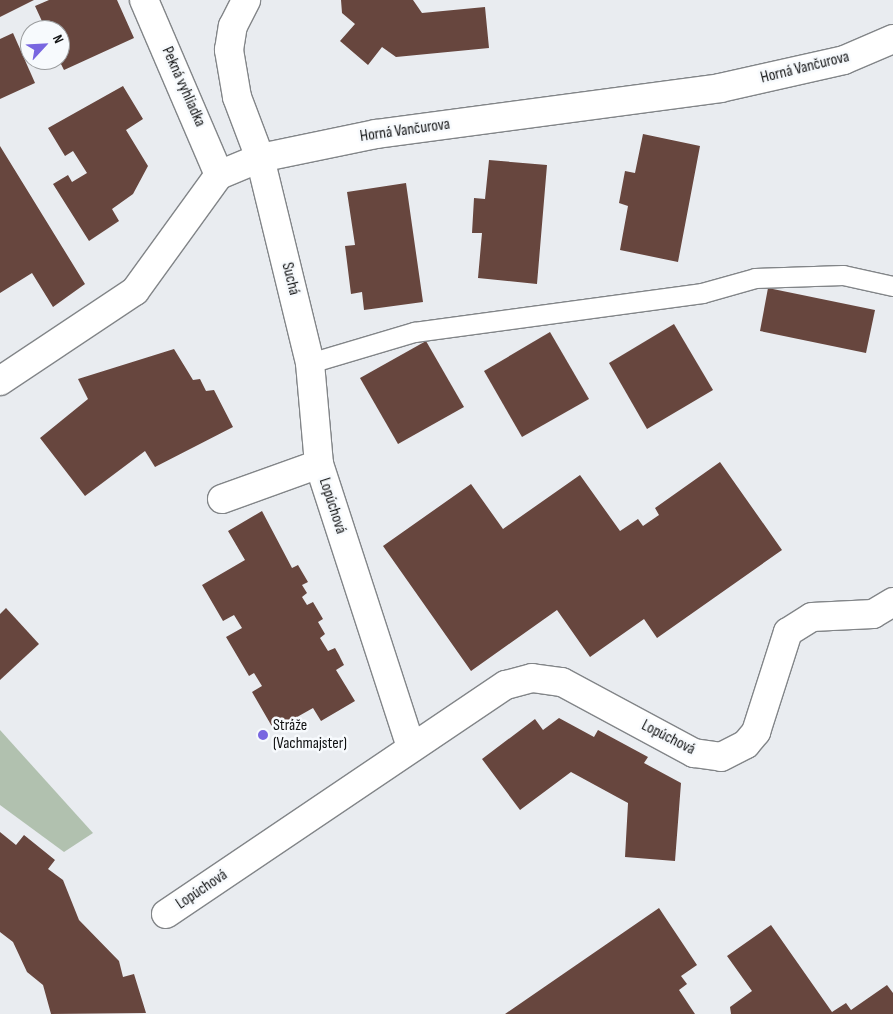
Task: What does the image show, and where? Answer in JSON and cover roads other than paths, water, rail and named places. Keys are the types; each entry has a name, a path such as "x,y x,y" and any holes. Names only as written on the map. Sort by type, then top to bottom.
{"street":[{"name":"Pekná vyhliadka","path":"144,0 219,175"},
{"name":"Suchá","path":"246,0 233,26 229,50 237,97 260,158 310,363 319,464"},
{"name":"Horná Vančurova","path":"219,175 260,158 376,134 720,88 844,60 893,39"},
{"path":"0,381 135,291 219,175"},
{"path":"222,499 319,464"},
{"name":"Lopúchová","path":"319,464 411,747"},
{"name":"Lopúchová","path":"166,914 411,747 506,685 532,678 562,682 694,753 721,757 746,744 756,732 788,632 812,617 873,614 893,602"}],"lane":[{"path":"310,363 414,332 702,293 754,278 843,275 893,286"}],"place":[{"name":"Stráže (Vachmajster)","path":"263,735"}]}
